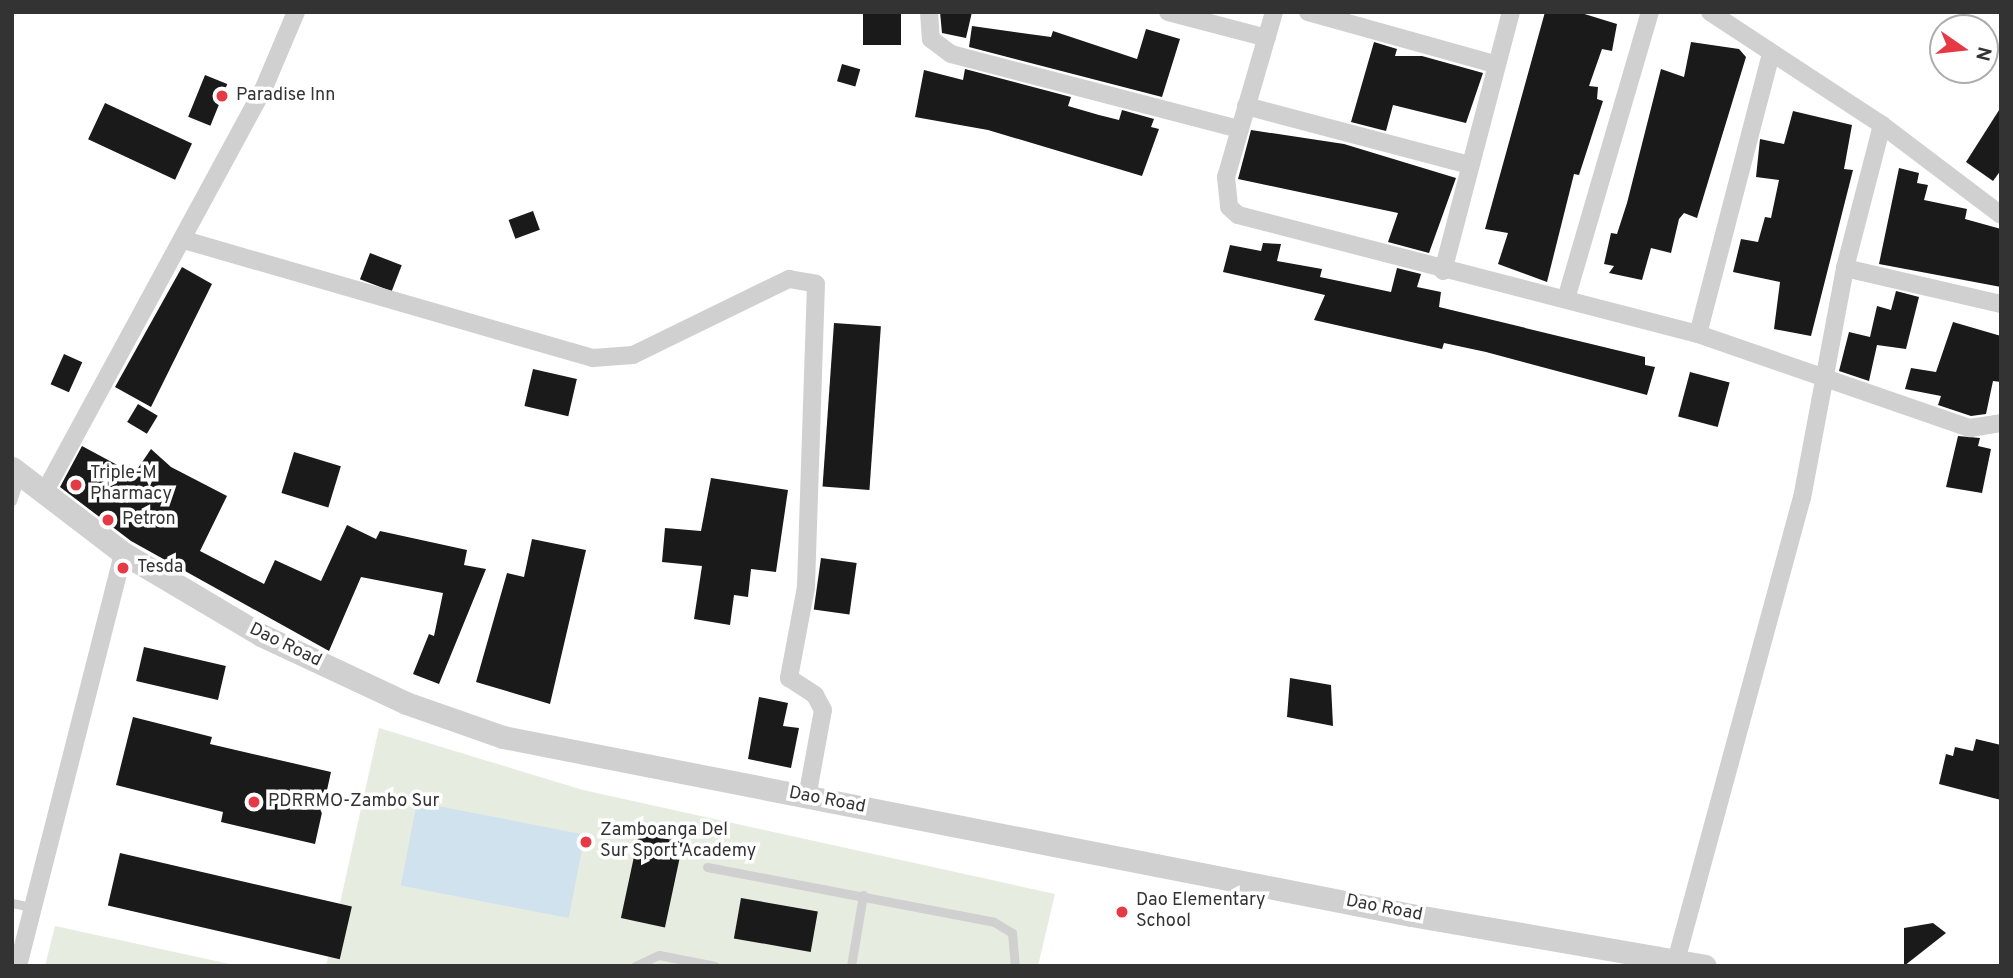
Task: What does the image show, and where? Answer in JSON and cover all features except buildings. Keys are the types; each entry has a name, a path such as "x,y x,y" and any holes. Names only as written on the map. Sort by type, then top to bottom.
{"street":[{"path":"44,493 184,240 296,12"},
{"path":"929,12 931,38 951,54 1239,129"},
{"path":"1168,12 1267,38"},
{"path":"1274,12 1225,185 1238,215 1443,271 1566,299 1698,334 1970,428 2001,423"},
{"path":"1308,12 1494,64"},
{"path":"1443,271 1494,64 1511,12"},
{"path":"1566,299 1650,12"},
{"path":"1710,12 1882,125 2001,215"},
{"path":"1698,334 1771,53"},
{"path":"1246,106 1469,165"},
{"path":"1676,961 1801,498 1845,268 1882,125"},
{"path":"184,240 593,358 633,355 789,279 816,284 806,587 789,678 815,695 823,710 807,797"},
{"path":"1845,268 2001,304"},
{"name":"Dao Road","path":"16,471 123,553 261,635 406,703 539,745 1705,966"},
{"path":"18,966 123,553"}],"lane":[{"path":"12,501 16,471"},
{"path":"707,867 863,895 1006,927 1018,950 1015,966"},
{"path":"851,966 863,895"},
{"path":"12,903 31,907"},
{"path":"635,966 659,956 715,966"}],"shaded area":[{"name":"Zamboanga Del Sur Sport Academy","path":"379,728 583,790 1055,894 1038,966 326,966"},
{"path":"55,926 239,966 45,966"}],"water":[{"path":"417,802 585,835 569,918 401,885"}],"place":[{"name":"Paradise Inn","path":"222,96"},
{"name":"Triple-M Pharmacy","path":"76,485"},
{"name":"Petron","path":"108,520"},
{"name":"Tesda","path":"123,568"},
{"name":"PDRRMO-Zambo Sur","path":"254,802"},
{"name":"Zamboanga Del Sur Sport Academy","path":"586,842"},
{"name":"Dao Elementary School","path":"1122,912"}]}
